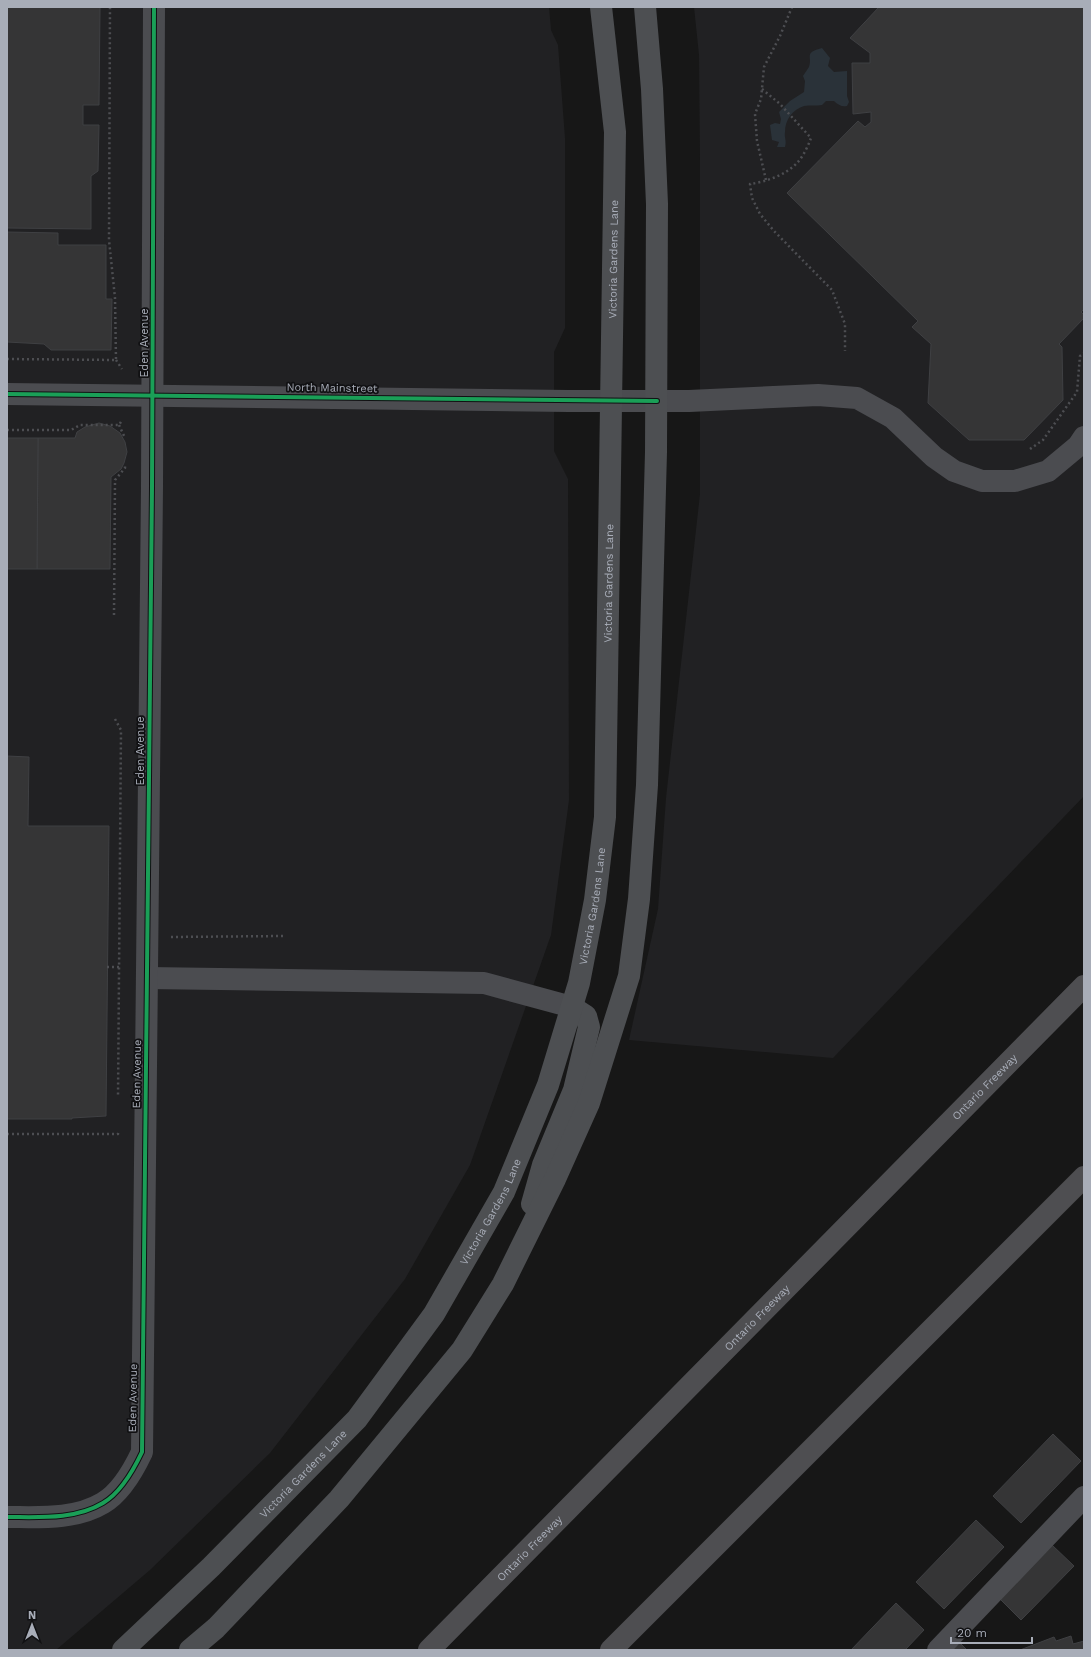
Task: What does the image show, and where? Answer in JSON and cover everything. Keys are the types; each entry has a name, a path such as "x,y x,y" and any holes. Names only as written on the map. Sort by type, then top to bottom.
{"highway":[{"name":"Ontario Freeway","path":"429,1650 1084,986"},
{"path":"610,1650 1084,1177"}],"main road":[{"name":"Victoria Gardens Lane","path":"123,1650 211,1567 357,1419 434,1314 504,1192 548,1084 579,983 595,900 605,817 615,132 601,7"},
{"path":"190,1650 216,1628 339,1499 462,1350 503,1284 555,1179 589,1103 629,976 639,899 647,784 657,400 657,204 652,89 645,7"},
{"path":"521,1248 543,1165 574,1090 589,1028 586,1016 572,1007"}],"street":[{"name":"Eden Avenue","path":"7,1517 42,1518 81,1513 104,1503 132,1472 142,1452 153,395 154,7"},
{"name":"North Mainstreet","path":"7,394 611,400 768,398 818,395 857,398 893,418 934,457 949,468 982,481 1014,481 1048,471 1078,446 1084,436"},
{"path":"147,978 484,983 572,1007"},
{"path":"938,1650 1082,1503"}],"path":[{"path":"110,7 109,240 115,298 116,360 122,369"},
{"path":"766,180 757,141 755,114 761,99 764,67 780,36 792,7"},
{"path":"762,89 780,104 811,138 808,147 797,163 781,174 750,184 752,198 760,214 774,231 832,290 844,324 844,351"},
{"path":"1025,451 1043,440 1077,392 1080,356 1084,353"},
{"path":"7,359 116,360"},
{"path":"119,425 122,420"},
{"path":"7,430 71,430 80,425 119,425"},
{"path":"119,425 125,437 125,445"},
{"path":"114,615 115,480 125,468 125,460"},
{"path":"115,719 121,730 118,1102"},
{"path":"107,967 119,967 172,936 283,936"},
{"path":"7,1134 118,1134 118,1126"}],"shaded area":[{"path":"7,7 549,7 551,30 558,45 565,138 565,328 554,352 554,451 568,479 569,800 551,935 470,1165 405,1279 270,1453 150,1570 56,1650 7,1650"},
{"path":"694,7 1084,7 1084,796 833,1058 629,1040 658,909 666,798 700,494 699,55"},
{"path":"822,48 830,58 828,66 834,72 847,71 847,96 849,102 847,106 843,106 834,101 826,101 822,105 804,106 796,110 786,123 785,147 777,147 779,142 772,140 770,125 775,123 780,124 781,119 779,112 790,101 804,92 805,81 803,76 809,67 810,55 816,50"}],"building":[{"path":"7,7 100,7 99,105 83,105 83,125 99,125 98,171 91,176 91,229 7,228"},
{"path":"879,7 1084,7 1084,309 1081,312 1084,315 1084,318 1059,344 1062,347 1063,400 1024,440 969,440 928,403 931,344 912,327 918,321 787,193 858,121 865,127 871,122 871,112 853,114 852,63 870,63 870,53 850,38"},
{"path":"7,232 58,233 58,245 106,245 106,299 112,299 111,350 51,350 44,344 7,342"},
{"path":"99,423 110,426 120,433 125,442 127,452 121,469 111,477 110,569 37,569 38,438 75,438 77,432 85,427"},
{"path":"7,438 38,438 37,569 7,569"},
{"path":"7,756 29,757 28,826 109,826 106,1116 72,1119 7,1119"},
{"path":"1053,1434 1081,1461 1021,1523 993,1496"},
{"path":"976,1520 1004,1547 944,1609 916,1582"},
{"path":"1052,1545 1074,1566 1021,1620 1000,1599"},
{"path":"896,1603 924,1630 905,1650 851,1650"},
{"path":"1071,1636 1073,1644 1084,1641 1084,1650 1020,1650 1054,1637 1056,1641"},
{"path":"959,1642 967,1650 951,1650"}],"cycle path":[{"path":"7,1517 44,1517 68,1515 81,1512 103,1503 121,1487 131,1473 142,1452 152,488 154,7"},
{"path":"7,394 657,401"}]}
